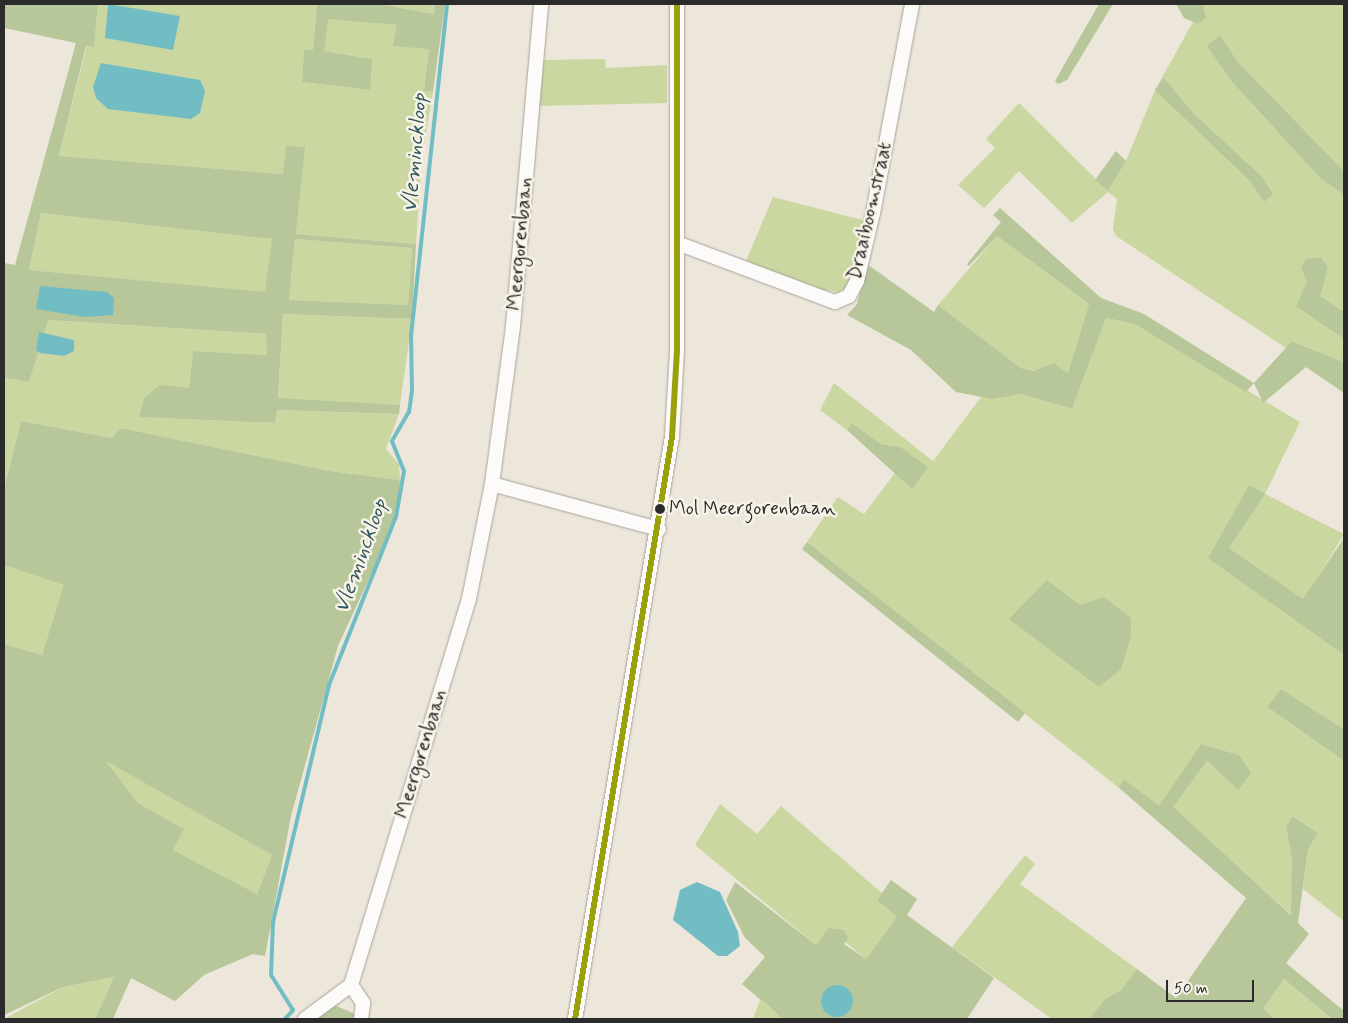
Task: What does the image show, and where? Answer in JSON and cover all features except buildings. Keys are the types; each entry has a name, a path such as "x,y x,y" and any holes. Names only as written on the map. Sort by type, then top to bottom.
{"street":[{"name":"Meergorenbaan","path":"351,986 469,599 492,484 513,326 541,4"},
{"path":"574,1019 659,529 674,409 677,244 677,4"},
{"name":"Draaiboomstraat","path":"677,244 828,300 849,296 857,281 873,213 912,4"},
{"path":"492,484 659,529"},
{"path":"305,1019 351,986 363,1003 361,1019"}],"green space":[{"path":"4,4 98,4 94,47 86,46 59,156 283,174 286,146 305,147 296,234 416,244 412,319 283,314 278,398 400,405 399,414 277,410 275,423 139,417 144,398 160,385 189,388 193,351 267,355 266,334 48,320 29,382 4,378 4,263 15,265 76,43 4,28","holes":["41,213 272,239 265,292 29,270","295,239 412,248 408,305 289,300"]},
{"path":"98,4 317,4 313,50 304,51 302,82 369,90 372,59 323,51 327,18 397,25 429,49 424,91 433,92 422,156 416,244 296,234 304,147 283,174 59,156 87,45 94,46"},
{"path":"317,4 379,4 434,14 435,4 445,4 433,92 424,91 429,49 393,46 397,25 328,19 324,51 372,59 370,90 302,82 304,50 313,50"},
{"path":"379,4 435,4 434,14"},
{"path":"1099,4 1113,4 1067,80 1058,84 1055,81"},
{"path":"1176,4 1203,4 1206,18 1198,24 1184,18"},
{"path":"1203,4 1344,4 1344,171 1238,62 1220,35 1233,83 1320,178 1344,195 1344,312 1319,296 1328,268 1307,282 1297,306 1344,339 1344,362 1293,341 1286,348 1116,236 1113,229 1117,199 1108,192 1072,223 1019,171 984,208 958,185 995,148 986,139 1019,103 1108,191 1126,161 1155,90 1193,22 1198,24"},
{"path":"1220,35 1238,62 1344,171 1344,195 1320,178 1233,83 1207,46"},
{"path":"605,59 606,68 667,65 667,103 538,106 542,60"},
{"path":"1164,78 1193,113 1262,177 1273,194 1264,202 1250,181 1155,90"},
{"path":"1116,151 1126,161 1108,191 1095,180"},
{"path":"773,197 866,221 850,284 839,292 823,290 746,261"},
{"path":"1000,208 1101,298 1144,314 1254,383 1246,392 1135,324 1106,318 1072,409 1021,394 992,399 956,392 911,350 847,315 857,304 867,264 934,312 938,305 1021,368 1033,371 1054,363 1068,373 1089,304 997,236 969,266 967,264 1001,222 993,215"},
{"path":"41,213 273,239 265,293 29,270"},
{"path":"997,236 1089,304 1068,373 1054,363 1033,371 1021,368 938,305"},
{"path":"295,239 412,248 408,305 289,300"},
{"path":"1321,257 1328,268 1320,296 1344,312 1344,339 1296,306 1307,282 1301,267 1306,259"},
{"path":"283,314 412,319 400,405 278,399"},
{"path":"1106,318 1135,324 1300,422 1265,494 1344,534 1304,600 1229,548 1264,494 1249,485 1209,558 1344,655 1344,729 1281,689 1267,707 1344,761 1344,921 1303,889 1308,849 1318,833 1294,816 1286,826 1292,860 1292,915 1172,807 1207,761 1238,790 1239,755 1201,744 1159,807 1124,779 1118,787 807,542 838,497 864,514 895,473 912,488 900,447 881,444 852,423 847,430 820,410 834,383 933,461 981,397 1021,394 1072,409"},
{"path":"47,320 267,334 267,355 193,351 189,388 144,398 139,417 275,423 276,410 399,414 386,449 399,464 400,480 330,471 121,428 112,438 21,421 4,489 4,378 29,382"},
{"path":"1292,341 1344,362 1344,393 1306,367 1263,403 1254,383"},
{"path":"21,421 112,438 121,428 330,471 400,480 397,518 338,646 291,816 265,956 253,954 204,975 175,1001 131,978 113,1019 95,1019 114,977 63,987 4,1015 4,644 42,655 64,585 4,565 4,489","holes":["106,761 272,855 257,894 173,850 184,829 138,803"]},
{"path":"852,423 881,444 900,447 928,467 912,489 847,430"},
{"path":"1249,485 1265,494 1229,548 1303,599 1344,538 1344,655 1208,558"},
{"path":"807,542 1025,713 1018,722 802,549"},
{"path":"4,565 65,584 42,655 4,644"},
{"path":"1047,580 1080,605 1104,597 1131,618 1131,636 1121,669 1099,687 1009,619"},
{"path":"1281,689 1344,729 1344,761 1267,707"},
{"path":"1201,744 1239,755 1251,773 1238,790 1207,761 1173,807 1291,915 1292,860 1286,826 1293,816 1318,833 1308,849 1298,923 1309,934 1286,963 1344,1011 1344,1019 1332,1019 1284,979 1263,1009 1275,1019 1089,1019 1105,999 1121,990 1137,969 1176,998 1246,898 1118,787 1124,779 1159,806"},
{"path":"105,760 272,855 257,894 173,850 183,829 138,803"},
{"path":"720,804 757,834 781,806 882,893 877,900 897,917 866,959 828,928 816,945 695,845"},
{"path":"1025,855 1035,864 1020,884 1137,969 1121,990 1105,999 1089,1019 1052,1019 952,947"},
{"path":"891,880 917,899 907,915 994,978 967,1019 783,1019 742,984 765,957 745,938 726,900 735,882 816,945 828,928 844,930 848,938 844,944 866,959 897,917 877,900"},
{"path":"114,977 95,1019 4,1019 63,987"},
{"path":"1284,979 1332,1019 1275,1019 1263,1009"},
{"path":"760,1000 783,1019 753,1019"},
{"path":"332,1004 355,1014 354,1019 316,1019"}],"water":[{"path":"108,4 180,16 173,50 105,38"},
{"path":"101,63 200,80 205,91 200,113 191,119 108,109 96,98 93,87"},
{"path":"40,286 107,292 114,298 113,315 85,317 36,309"},
{"path":"39,332 74,340 74,351 64,356 40,353 36,350"},
{"path":"697,882 720,892 738,932 740,946 727,956 718,956 673,920 680,890"},
{"path":"837,985 848,990 853,1001 848,1012 837,1017 826,1012 821,1001 826,990"}],"waterway":[{"name":"Vleminckloop","path":"285,1019 293,1010 271,975 273,922 329,685 396,517 404,471 392,441 409,412 412,391 411,336 447,4"}],"transit line":[{"path":"575,1019 672,437 677,350 677,4"}],"place":[{"name":"Mol Meergorenbaan","path":"660,509"}]}
